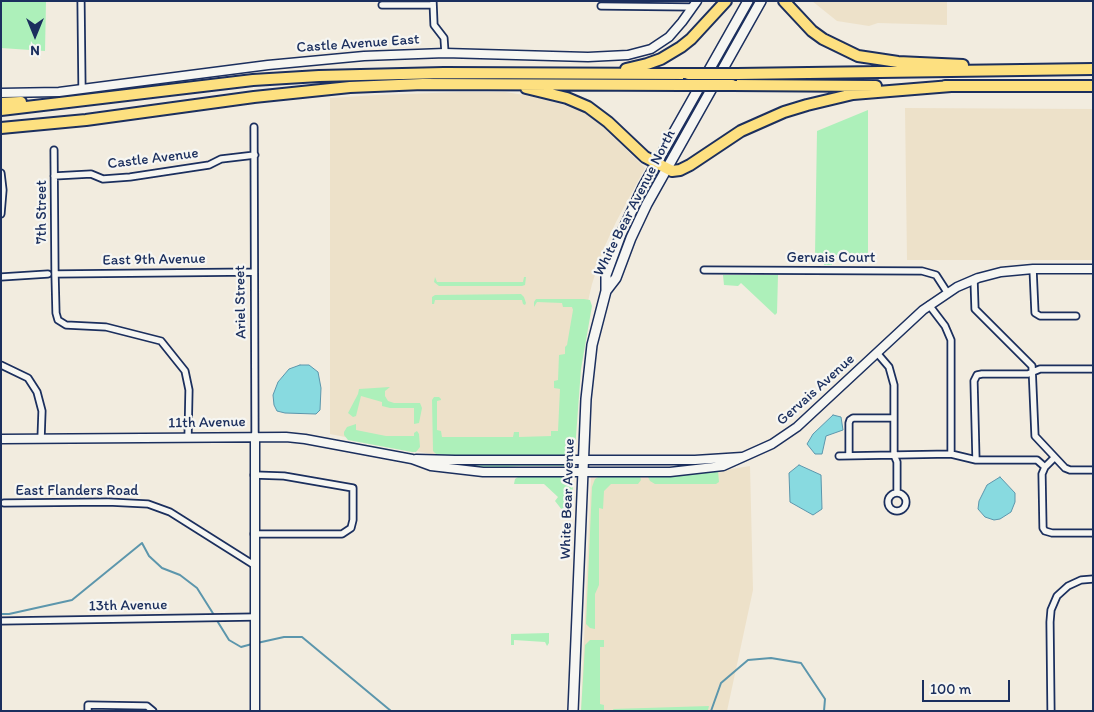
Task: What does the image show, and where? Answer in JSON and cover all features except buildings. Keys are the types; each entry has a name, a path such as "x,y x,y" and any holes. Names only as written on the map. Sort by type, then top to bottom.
{"highway":[{"path":"584,74 637,67 661,59 690,39 726,1"},
{"path":"784,1 812,31 823,39 858,56 898,62 1039,69"},
{"path":"1,110 294,77 444,73 846,74 1093,69"},
{"path":"1,134 76,121 254,97 326,89 399,84 1093,86"},
{"path":"512,84 567,98 588,107 608,122 645,157 672,171 680,170 693,163 741,131 807,105 853,94 951,86"},
{"path":"1,103 77,102"},
{"path":"1,128 76,121"}],"main road":[{"name":"White Bear Avenue North","path":"606,291 606,275 616,245 632,210 748,1"},
{"name":"White Bear Avenue North","path":"606,291 616,278 636,226 666,169 761,1"},
{"name":"White Bear Avenue","path":"573,711 588,372 595,332 606,291"}],"street":[{"path":"81,1 82,89"},
{"path":"382,4 433,3 434,25 444,38 446,54"},
{"path":"601,6 695,4"},
{"name":"Castle Avenue East","path":"1,93 27,94 82,89 301,62 372,56 446,54 588,57 628,55 651,49 669,38 695,4"},
{"name":"Ariel Street","path":"254,127 255,711"},
{"name":"7th Street","path":"54,150 51,274 58,320 66,325 106,327 161,341 185,370 189,390 188,438"},
{"name":"Castle Avenue","path":"54,176 91,174 103,179 130,177 209,165 221,159 255,155"},
{"path":"1,173 3,190 1,214"},
{"path":"1033,269 1034,313 1040,316 1076,316"},
{"name":"Gervais Avenue","path":"583,472 670,472 723,466 772,444 797,427 929,305 947,292 974,279 1001,272 1033,269 1093,269"},
{"name":"Gervais Court","path":"704,270 922,271 936,274 947,292"},
{"name":"East 9th Avenue","path":"1,277 51,274 254,272"},
{"path":"974,279 976,309 1032,366 1034,433 1038,440 1067,469 1093,470"},
{"path":"929,305 945,326 951,340 951,454"},
{"name":"Gervais Avenue","path":"876,354 889,367 894,385 894,455 897,462 897,493"},
{"path":"1,365 28,378 37,392 42,411 41,439"},
{"path":"976,460 975,378 980,374 1028,374 1040,369 1093,369"},
{"path":"849,456 850,420 853,418 894,418"},
{"name":"11th Avenue","path":"1,439 255,436 305,439 412,459 431,466 483,472 583,472"},
{"path":"839,456 951,454 976,460 1037,460 1045,467"},
{"name":"Gervais Avenue","path":"583,460 695,460 744,457"},
{"path":"1054,458 1045,467 1042,474 1042,525 1045,531 1052,533 1093,533"},
{"name":"11th Avenue","path":"412,459 583,460"},
{"path":"254,476 284,476 353,488 353,520 350,528 342,534 254,534"},
{"name":"East Flanders Road","path":"4,503 108,502 148,504 170,512 254,565"},
{"path":"1051,711 1051,610 1057,596 1068,586 1081,580 1093,579"},
{"name":"13th Avenue","path":"1,621 255,617"},
{"path":"88,708 147,706 153,711"}],"shaded area":[{"path":"812,1 947,1 947,25 878,23 869,26 837,21"},
{"path":"461,92 505,92 531,96 584,112 601,125 645,168 603,250 592,284 583,323 571,454 441,456 330,434 330,98"},
{"path":"905,108 1093,109 1093,260 907,260"},
{"path":"750,466 753,590 727,711 581,711 591,476 694,475"}],"green space":[{"path":"1,1 46,1 45,51 1,48"},
{"path":"868,110 868,255 832,255 832,265 824,265 823,255 815,255 817,131"},
{"path":"723,275 778,275 777,313 775,315 741,283 738,286 724,285"},
{"path":"435,277 437,282 523,282 524,277 526,277 525,285 522,286 439,286 434,282"},
{"path":"521,294 524,297 525,305 522,300 435,300 434,304 432,304 432,297 435,295"},
{"path":"536,299 584,299 590,300 592,306 581,369 575,450 571,455 556,456 460,457 436,454 433,451 432,400 434,397 441,399 437,401 437,430 441,431 442,437 513,437 514,432 519,432 519,437 551,436 551,431 558,431 560,389 554,388 554,381 558,380 559,355 565,354 573,310 572,307 563,307 562,303 537,302 534,307"},
{"path":"390,387 385,391 388,401 394,403 420,403 422,408 419,423 414,424 414,408 390,408 382,406 382,402 361,396 356,416 353,417 348,413 359,389"},
{"path":"356,424 356,430 386,436 414,436 414,433 417,431 420,447 416,452 412,452 348,440 344,432 347,427"},
{"path":"449,464 572,464 572,466 519,466 483,469"},
{"path":"718,471 719,482 716,484 655,484 648,477 676,476"},
{"path":"600,476 640,476 641,480 638,484 611,484 604,491 603,509 599,508 599,585 595,594 595,629 590,628 586,624 592,487 595,479"},
{"path":"518,477 564,477 573,482 572,515 569,517 566,515 555,501 558,497 544,484 514,484 515,479"},
{"path":"549,633 549,643 547,646 545,642 514,640 514,645 511,645 511,634"},
{"path":"590,640 604,640 604,647 600,647 600,704 604,705 604,711 581,711 585,645"},
{"path":"709,706 708,710 614,711 613,709"}],"water":[{"path":"300,365 309,365 318,372 321,388 320,410 316,414 285,413 277,411 274,405 273,395 278,382 289,369"},
{"path":"833,415 841,417 843,430 826,436 822,454 815,454 807,444 813,434"},
{"path":"799,465 821,475 822,509 813,515 790,502 789,473"},
{"path":"1000,477 1015,493 1015,502 1011,512 1000,519 994,520 985,517 978,509 979,501 987,485"}],"waterway":[{"path":"1,614 9,614 72,600 142,543 149,556 162,568 180,575 197,588 214,615"},
{"path":"216,619 229,640 241,647 252,644"},
{"path":"257,643 284,637 302,637 391,711"},
{"path":"711,711 721,683 748,660 771,658 801,663 825,699 824,711"}]}
